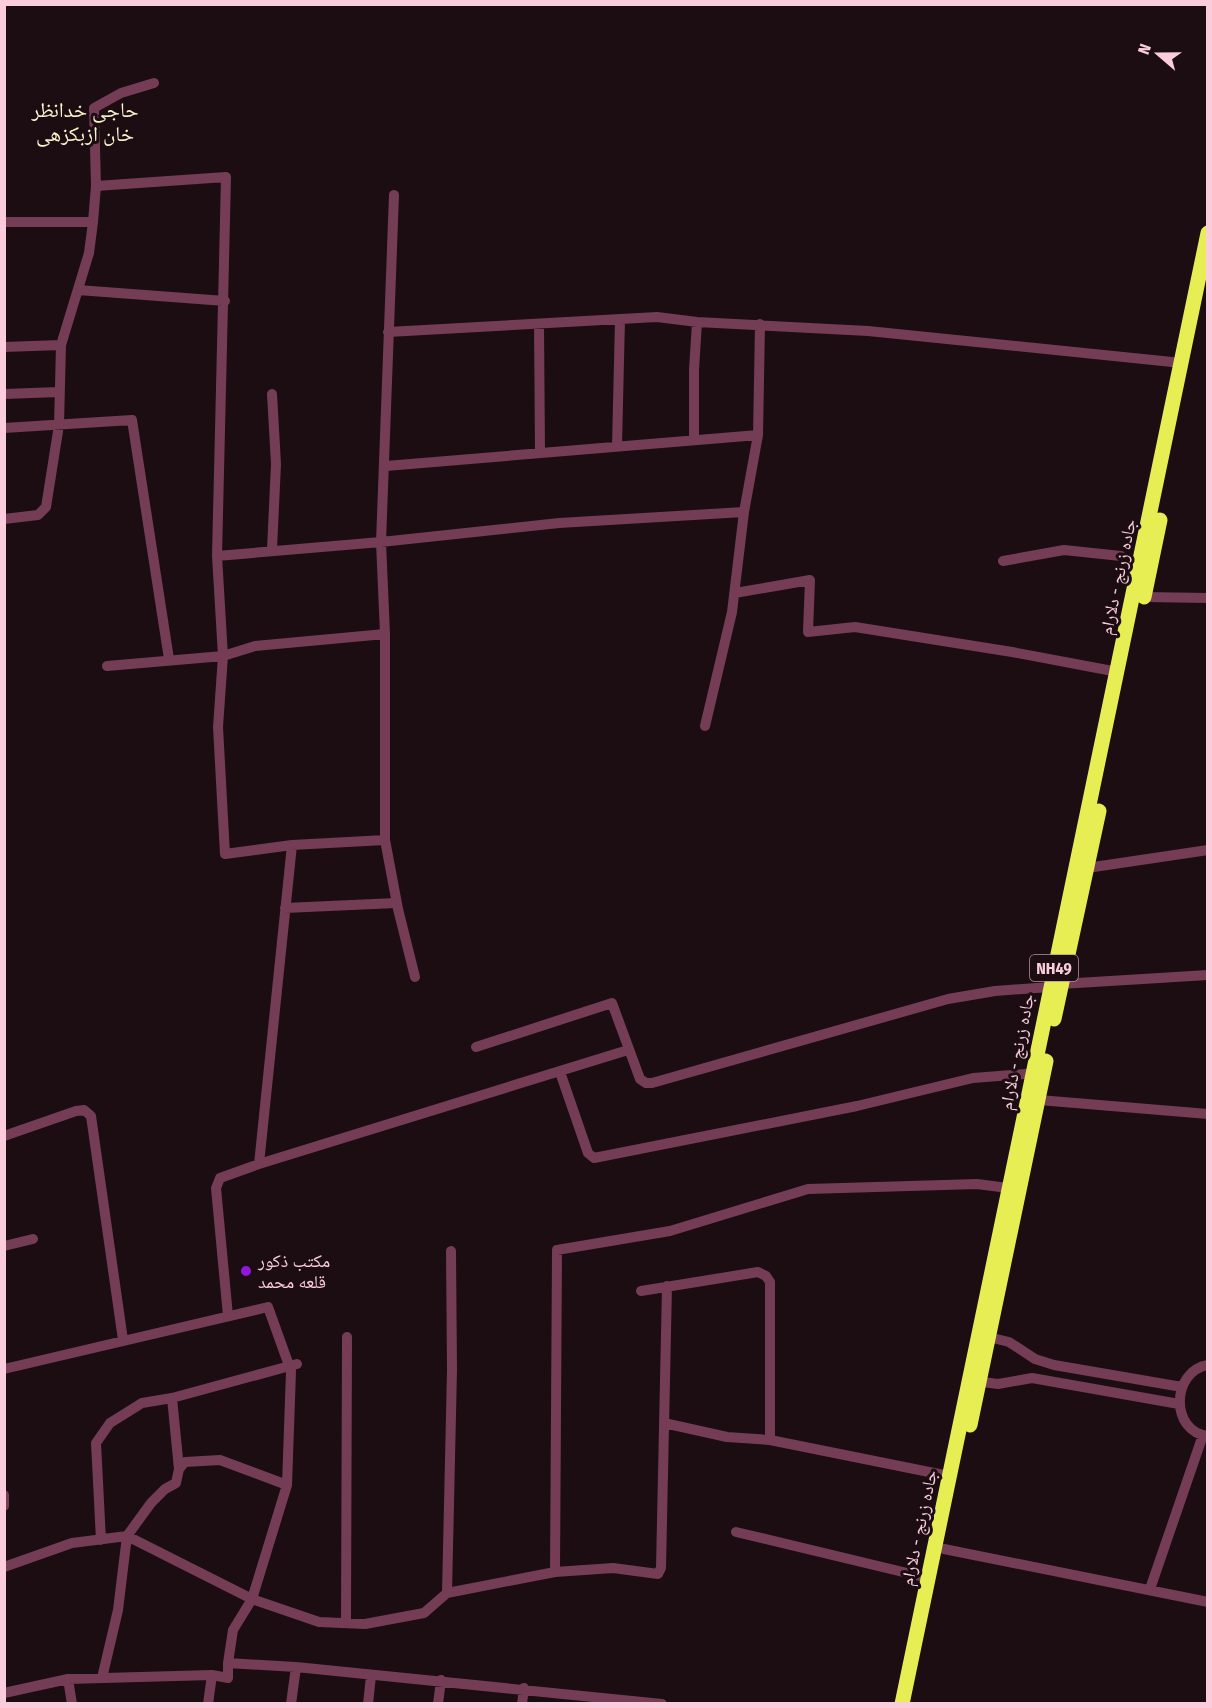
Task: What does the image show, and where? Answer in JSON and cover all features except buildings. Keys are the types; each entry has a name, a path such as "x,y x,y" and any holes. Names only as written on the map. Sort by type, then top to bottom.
{"highway":[{"name":"جاده زرنج - دلارام","path":"1055,986 1087,868 1144,597 1144,572 1208,233"},
{"name":"جاده زرنج - دلارام","path":"984,1336 1008,1188 1038,1073 1118,672 1144,572 1208,282"},
{"name":"جاده زرنج - دلارام","path":"902,1704 949,1476 974,1381 1039,1100 1038,1073"},
{"name":"جاده زرنج - دلارام","path":"911,1704 944,1549 974,1381"}],"street":[{"path":"4,519 38,515 46,507 59,424 61,345 88,253 93,222 96,186 94,108 121,93 154,84"},
{"path":"96,186 226,177 225,301 217,556 223,656 218,727 225,854 292,845 385,840"},
{"path":"394,195 388,332 386,466 381,542 385,634 385,840 396,903 415,977"},
{"path":"4,222 93,222"},
{"path":"78,290 225,301"},
{"path":"388,332 657,317 697,322 868,331 1182,363"},
{"path":"617,446 620,319"},
{"path":"694,440 697,322"},
{"path":"539,324 540,452"},
{"path":"705,726 735,593 744,512 758,435 760,324"},
{"path":"4,347 61,345"},
{"path":"4,394 59,392"},
{"path":"272,394 276,464 272,549"},
{"path":"4,428 132,420 169,659"},
{"path":"386,466 758,435"},
{"path":"217,556 272,549 381,542 559,523 744,512"},
{"path":"1003,561 1064,550 1121,556 1144,572"},
{"path":"735,593 810,580 808,632 855,627 1012,651 1118,672"},
{"path":"1144,597 1208,598"},
{"path":"106,666 223,656 255,646 385,634"},
{"path":"259,1164 292,845"},
{"path":"1087,868 1208,850"},
{"path":"285,908 396,903"},
{"path":"476,1047 612,1003 640,1079 646,1083 652,1083 948,999 995,991 1208,975"},
{"path":"228,1316 216,1182 259,1164 628,1050"},
{"path":"560,1072 588,1153 594,1158 856,1106 973,1078 1038,1073"},
{"path":"1039,1100 1208,1114"},
{"path":"4,1136 76,1111 84,1110 91,1116 123,1340"},
{"path":"555,1572 557,1251 670,1231 808,1189 977,1184 1008,1188"},
{"path":"4,1246 33,1239"},
{"path":"447,1593 452,1370 451,1251"},
{"path":"641,1291 758,1272 766,1276 770,1282 770,1440"},
{"path":"4,1567 72,1543 128,1536 252,1599 319,1622 365,1624 424,1613 447,1593 555,1572 614,1568 658,1574 661,1568 667,1286"},
{"path":"4,1369 268,1307 293,1364 287,1485 252,1599 233,1630 228,1678 212,1675 68,1679 4,1693"},
{"path":"984,1336 1009,1342 1035,1359 1054,1365 1182,1387"},
{"path":"346,1623 347,1337"},
{"path":"101,1540 96,1443 110,1423 142,1403 172,1398 293,1364"},
{"path":"1150,1589 1205,1435 1188,1426 1180,1410 1182,1387 1187,1377 1201,1366 1208,1365"},
{"path":"974,1381 998,1384 1032,1378 1179,1404"},
{"path":"102,1678 118,1610 128,1536 151,1503 165,1489 176,1483 179,1469 172,1398"},
{"path":"664,1423 727,1437 770,1440 949,1476"},
{"path":"179,1469 185,1462 220,1460 287,1485"},
{"path":"4,1495 4,1506"},
{"path":"736,1532 928,1578"},
{"path":"944,1549 1208,1602"},
{"path":"228,1663 441,1680 662,1704"},
{"path":"291,1704 296,1667"},
{"path":"208,1704 212,1675"},
{"path":"368,1704 371,1676"},
{"path":"68,1679 72,1704"},
{"path":"438,1704 441,1680"},
{"path":"522,1704 524,1688"}],"place":[{"name":"مکتب ذکور قلعه محمد","path":"246,1271"}],"district":[{"name":"حاجی خدانظر خان ازبکزهی","path":"85,122"}]}
